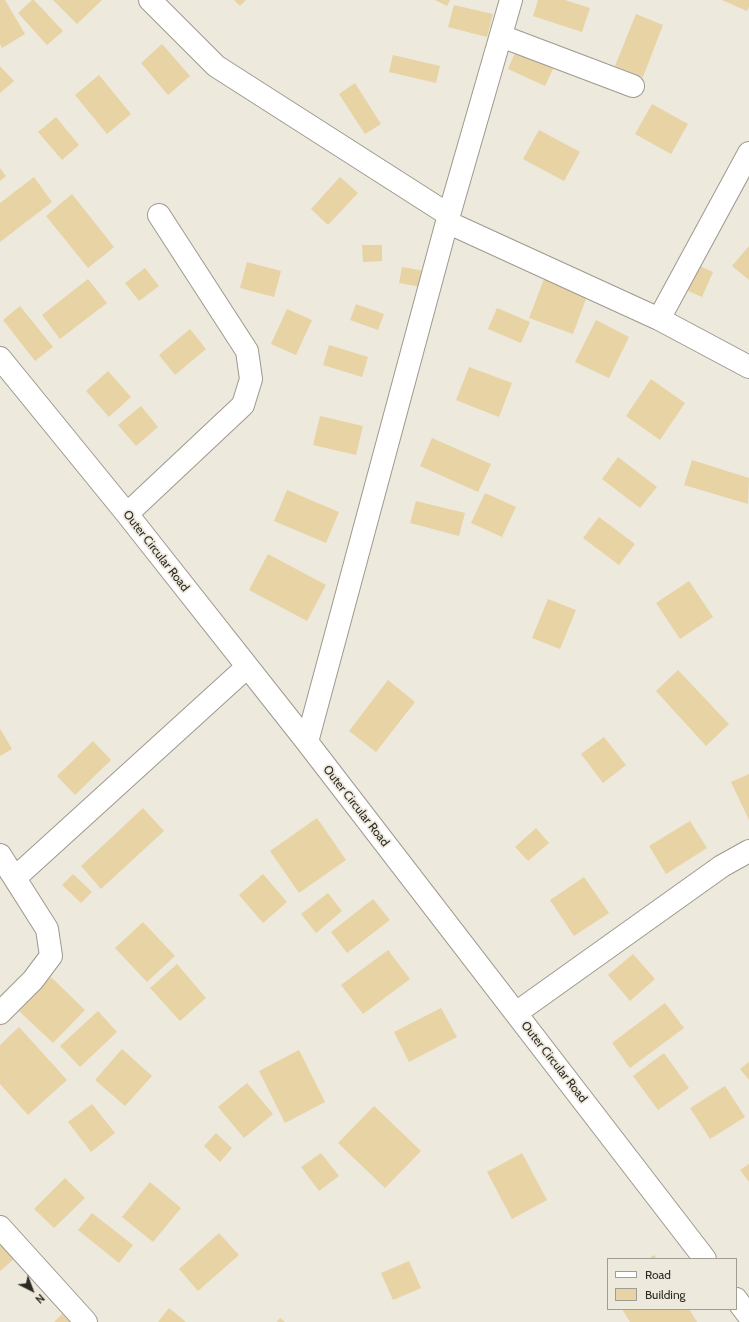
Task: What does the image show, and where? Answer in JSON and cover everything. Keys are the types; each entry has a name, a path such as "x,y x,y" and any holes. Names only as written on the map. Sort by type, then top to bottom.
{"street":[{"path":"150,0 216,66 448,218 659,319 749,367"},
{"path":"306,742 448,218 511,0"},
{"path":"501,36 633,86"},
{"path":"659,319 749,153"},
{"path":"127,514 243,405 251,379 247,351 159,215"},
{"name":"Outer Circular Road","path":"0,358 127,514 306,742 704,1258"},
{"path":"16,877 247,667"},
{"path":"516,1013 722,866 749,851"},
{"path":"0,854 16,877 47,929 51,956 33,980 0,1013"},
{"path":"0,1227 86,1322"},
{"path":"737,1300 749,1316"}],"building":[{"path":"0,0 5,0 25,34 2,48 0,44"},
{"path":"32,0 34,0 63,31 47,45 18,13"},
{"path":"53,0 102,0 77,24"},
{"path":"234,0 246,0 240,6"},
{"path":"435,0 450,0 447,6"},
{"path":"538,0 565,0 590,8 582,32 533,16"},
{"path":"722,0 749,0 749,7 747,11"},
{"path":"454,5 493,14 487,37 448,27"},
{"path":"636,14 663,25 643,77 615,66"},
{"path":"162,44 190,76 168,95 141,63"},
{"path":"517,48 555,65 545,86 508,69"},
{"path":"393,55 440,66 436,83 389,72"},
{"path":"0,66 14,81 0,93"},
{"path":"99,75 131,114 107,134 75,95"},
{"path":"355,83 381,124 365,134 339,94"},
{"path":"652,104 688,124 671,154 635,134"},
{"path":"56,117 79,145 62,160 38,132"},
{"path":"539,130 580,152 564,181 523,159"},
{"path":"0,168 6,176 0,181"},
{"path":"34,177 52,202 0,242 0,203"},
{"path":"340,177 358,193 328,225 311,209"},
{"path":"72,194 114,247 88,268 46,216"},
{"path":"362,245 382,245 382,261 363,262"},
{"path":"749,246 749,280 732,266"},
{"path":"247,262 281,271 274,297 240,288"},
{"path":"697,265 713,272 702,297 686,290"},
{"path":"402,267 425,271 422,287 399,283"},
{"path":"145,268 159,286 139,301 125,283"},
{"path":"88,279 107,303 60,339 42,315"},
{"path":"544,279 587,296 573,334 529,318"},
{"path":"356,304 384,314 378,330 350,320"},
{"path":"20,306 53,347 35,361 3,320"},
{"path":"497,308 530,322 521,343 488,329"},
{"path":"287,309 312,320 296,355 271,344"},
{"path":"596,320 629,337 609,378 575,362"},
{"path":"190,329 206,349 175,375 159,355"},
{"path":"329,345 368,357 362,377 323,365"},
{"path":"469,367 512,383 499,417 456,400"},
{"path":"108,371 131,397 109,417 86,391"},
{"path":"651,379 685,403 660,440 626,416"},
{"path":"141,406 158,427 136,446 118,425"},
{"path":"320,416 363,426 356,455 313,445"},
{"path":"432,438 491,464 478,492 420,466"},
{"path":"618,457 657,487 640,508 602,479"},
{"path":"692,460 749,478 748,504 684,485"},
{"path":"287,490 339,512 326,543 274,521"},
{"path":"485,493 516,507 502,537 471,523"},
{"path":"416,501 465,513 459,536 410,523"},
{"path":"599,517 635,544 619,565 583,538"},
{"path":"268,554 326,585 307,621 249,590"},
{"path":"689,581 713,617 680,639 656,603"},
{"path":"548,599 576,610 560,649 532,638"},
{"path":"678,670 729,724 706,746 656,691"},
{"path":"388,680 415,702 376,752 349,731"},
{"path":"0,729 12,749 0,756"},
{"path":"604,737 626,765 603,783 581,754"},
{"path":"93,741 111,760 75,795 57,776"},
{"path":"749,774 749,820 731,782"},
{"path":"143,808 164,831 101,889 81,866"},
{"path":"317,818 346,860 299,893 270,851"},
{"path":"690,821 707,848 666,874 649,846"},
{"path":"536,828 549,843 528,861 515,847"},
{"path":"73,874 92,892 81,903 62,885"},
{"path":"263,874 287,902 263,923 239,895"},
{"path":"584,877 609,913 574,936 550,900"},
{"path":"328,893 342,911 316,933 301,914"},
{"path":"373,899 390,920 347,953 331,932"},
{"path":"143,922 175,956 147,982 115,948"},
{"path":"388,950 410,979 363,1014 341,985"},
{"path":"633,954 655,979 630,1001 608,975"},
{"path":"177,964 206,998 180,1021 150,988"},
{"path":"51,977 85,1010 53,1043 19,1011"},
{"path":"665,1003 684,1028 630,1068 612,1043"},
{"path":"441,1008 457,1037 409,1062 394,1032"},
{"path":"98,1011 117,1032 80,1067 60,1046"},
{"path":"19,1027 67,1080 28,1115 0,1084 0,1045"},
{"path":"122,1049 152,1076 125,1106 95,1080"},
{"path":"299,1050 325,1102 285,1123 259,1071"},
{"path":"664,1053 689,1088 658,1110 633,1076"},
{"path":"749,1062 749,1080 740,1069"},
{"path":"247,1083 273,1114 244,1138 218,1107"},
{"path":"725,1086 745,1117 710,1139 690,1108"},
{"path":"92,1104 115,1133 91,1152 68,1122"},
{"path":"374,1106 421,1151 385,1188 338,1143"},
{"path":"216,1133 232,1148 220,1162 204,1146"},
{"path":"321,1153 339,1176 319,1191 301,1167"},
{"path":"522,1153 547,1200 512,1219 487,1172"},
{"path":"749,1164 749,1182 740,1170"},
{"path":"65,1178 85,1198 54,1228 34,1209"},
{"path":"150,1182 181,1208 153,1242 122,1217"},
{"path":"92,1213 133,1245 119,1263 78,1230"},
{"path":"219,1233 239,1255 198,1291 179,1269"},
{"path":"0,1243 14,1259 0,1271"},
{"path":"654,1255 656,1258 650,1258"},
{"path":"409,1261 421,1288 393,1300 381,1273"},
{"path":"169,1308 186,1322 158,1322"},
{"path":"623,1310 690,1310 697,1322 630,1322"},
{"path":"62,1314 70,1322 54,1322"},
{"path":"280,1318 285,1322 277,1322"}]}
